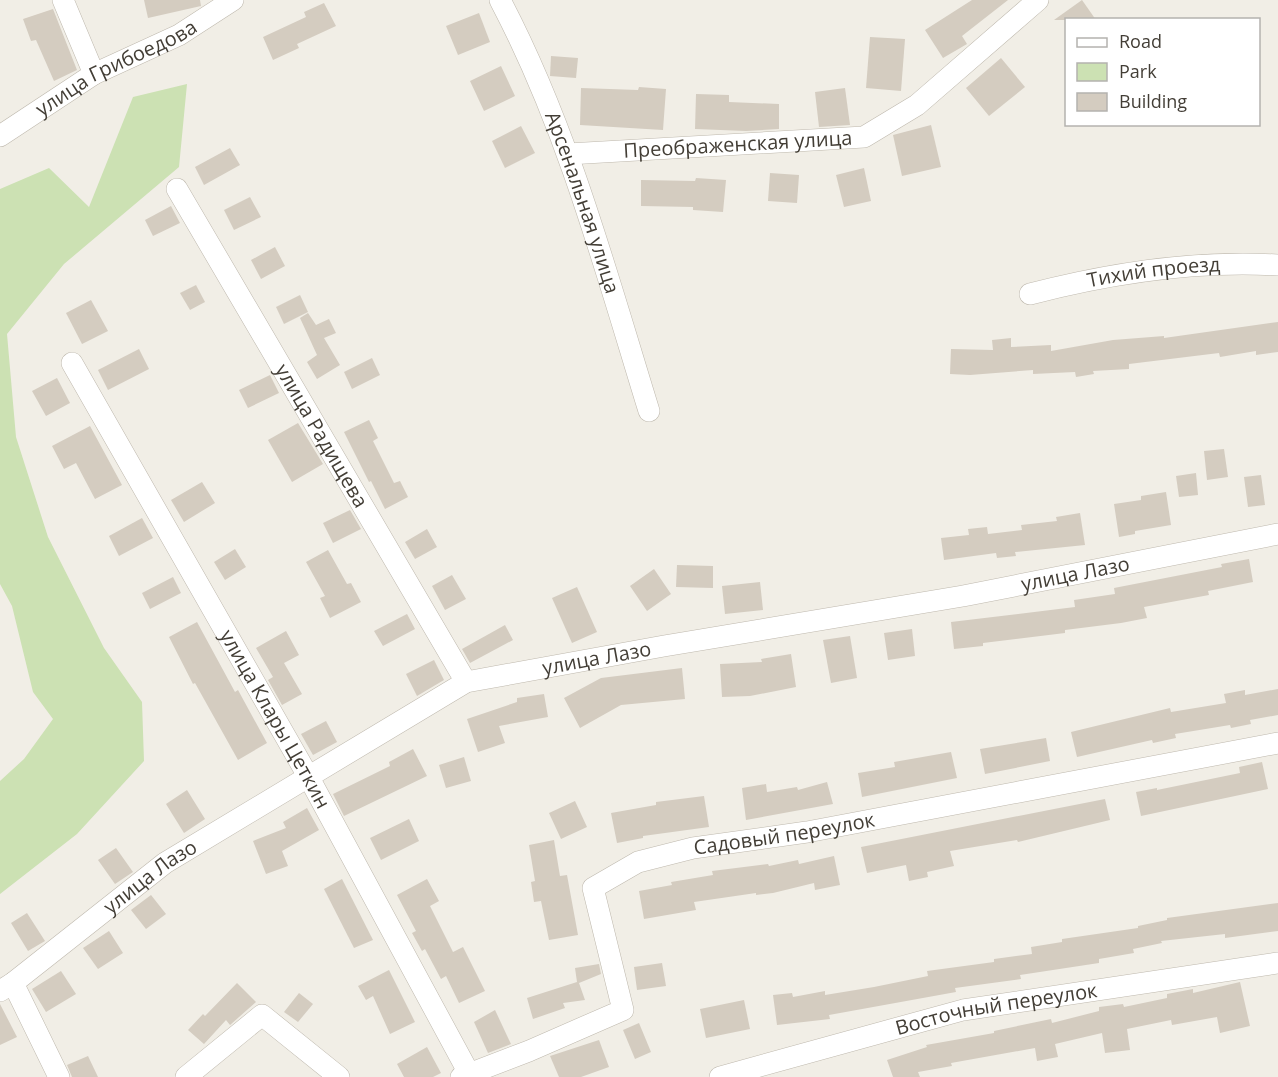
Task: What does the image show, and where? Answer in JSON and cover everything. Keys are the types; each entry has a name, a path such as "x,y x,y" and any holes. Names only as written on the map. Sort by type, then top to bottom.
{"street":[{"path":"63,0 94,74"},
{"name":"улица Грибоедова","path":"0,136 94,74 179,35 232,0"},
{"name":"Арсенальная улица","path":"501,0 515,27 568,154 649,411"},
{"name":"Преображенская улица","path":"568,154 864,137 917,105 1038,0"},
{"name":"улица Радищева","path":"177,189 466,682"},
{"name":"Тихий проезд","path":"1030,294 1088,279 1124,273 1236,262 1278,265"},
{"name":"улица Клары Цеткин","path":"72,363 308,776 467,1076"},
{"name":"улица Лазо","path":"6,987 165,863 466,682 963,596 1278,534"},
{"name":"Садовый переулок","path":"467,1076 622,1010 592,888 638,862 693,848 819,830 1278,743"},
{"name":"Восточный переулок","path":"720,1077 963,1010 1278,963"},
{"path":"6,987 59,1077"},
{"path":"186,1077 261,1015 339,1077"}],"green space":[{"path":"187,84 179,167 64,264 7,334 16,437 48,537 104,648 142,702 144,761 77,834 0,894 0,781 24,759 53,719 33,692 12,606 0,584 0,189 49,168 89,207 133,97"}],"building":[{"path":"144,0 200,0 201,6 148,18"},
{"path":"972,0 1008,0 962,36 967,44 943,58 925,30"},
{"path":"1082,0 1095,18 1065,18 1065,20 1054,20"},
{"path":"324,3 336,26 297,44 299,48 273,60 263,37 306,17 304,12"},
{"path":"53,9 77,70 54,81 36,40 31,41 23,19"},
{"path":"479,13 490,42 458,55 446,26"},
{"path":"870,37 905,39 901,91 866,88"},
{"path":"551,56 578,58 576,78 550,76"},
{"path":"1001,58 1025,87 989,116 966,88"},
{"path":"501,66 515,96 484,111 470,81"},
{"path":"639,87 666,89 663,130 580,125 581,88 638,90"},
{"path":"845,88 850,125 819,127 815,92"},
{"path":"696,94 729,95 729,102 779,104 779,129 746,131 695,129"},
{"path":"931,125 941,167 902,176 893,135"},
{"path":"521,126 535,153 505,168 492,141"},
{"path":"230,148 240,165 204,185 195,167"},
{"path":"864,168 871,201 844,207 836,175"},
{"path":"770,173 799,175 797,203 768,201"},
{"path":"696,178 726,180 723,212 693,210 693,207 641,206 641,180 695,181"},
{"path":"250,197 261,217 234,230 224,210"},
{"path":"171,206 180,223 153,236 145,220"},
{"path":"275,247 285,266 261,279 251,260"},
{"path":"196,285 205,302 190,310 180,293"},
{"path":"300,295 308,312 284,324 276,307"},
{"path":"91,300 108,331 82,344 66,313"},
{"path":"308,313 316,325 329,319 336,333 324,338 340,365 317,379 307,362 317,355 300,318"},
{"path":"1278,322 1278,352 1256,355 1256,351 1220,357 1219,353 1129,364 1129,369 1093,371 1094,374 1076,377 1075,372 1033,374 1033,370 970,375 950,374 951,349 993,350 992,340 1011,338 1011,347 1051,345 1051,351 1113,340 1164,336 1164,338"},
{"path":"139,349 149,369 108,390 98,370"},
{"path":"372,358 380,375 352,389 344,372"},
{"path":"270,375 279,393 248,408 239,390"},
{"path":"57,378 70,403 46,416 32,391"},
{"path":"369,420 378,438 373,441 394,483 400,481 408,497 385,509 344,432"},
{"path":"298,423 323,464 292,482 268,440"},
{"path":"90,426 122,485 95,499 76,463 64,469 52,446"},
{"path":"1224,449 1228,477 1207,480 1204,451"},
{"path":"1196,473 1198,495 1179,497 1176,476"},
{"path":"1261,475 1265,505 1248,507 1244,477"},
{"path":"202,482 215,503 184,522 171,500"},
{"path":"1166,492 1171,525 1135,531 1135,534 1119,537 1114,504 1141,500 1141,496"},
{"path":"350,510 361,529 333,543 323,523"},
{"path":"1080,513 1085,545 1015,552 1016,556 997,558 996,553 944,560 941,538 969,535 968,529 987,527 988,534 1022,530 1021,525 1057,521 1056,517"},
{"path":"142,518 153,538 119,556 109,536"},
{"path":"427,529 437,547 415,559 405,542"},
{"path":"235,549 246,567 225,580 214,562"},
{"path":"328,550 347,584 351,583 361,602 330,618 320,598 325,596 306,562"},
{"path":"1249,559 1253,582 1208,591 1209,595 1144,607 1147,618 1065,630 1065,633 983,643 983,646 954,649 951,622 1075,607 1074,600 1115,594 1114,588 1222,567 1221,564"},
{"path":"677,565 713,566 713,588 676,587"},
{"path":"654,569 671,594 647,611 630,586"},
{"path":"452,575 466,599 445,610 432,586"},
{"path":"173,577 181,593 150,609 142,593"},
{"path":"760,582 763,610 725,614 722,586"},
{"path":"577,587 597,632 572,643 552,598"},
{"path":"407,614 415,629 383,646 374,631"},
{"path":"197,622 235,692 238,690 267,743 238,760 195,683 193,684 169,637"},
{"path":"505,625 513,640 470,663 462,649"},
{"path":"912,629 915,656 888,660 884,633"},
{"path":"286,631 299,655 284,663 302,694 282,705 268,680 273,677 256,648"},
{"path":"850,636 857,678 831,683 823,640"},
{"path":"791,654 796,687 750,696 722,697 720,664 762,662 761,659"},
{"path":"434,660 444,680 417,696 406,674"},
{"path":"682,668 685,699 621,705 580,728 564,698 601,678"},
{"path":"1278,689 1278,715 1250,720 1251,724 1175,734 1176,738 1153,743 1152,740 1077,757 1071,732 1170,708 1171,712 1226,703 1224,694 1245,690 1245,695"},
{"path":"544,694 548,717 499,726 505,743 478,752 467,719 517,702 517,698"},
{"path":"326,721 337,742 313,755 301,734"},
{"path":"1046,738 1050,761 985,774 980,749"},
{"path":"413,749 427,776 344,816 333,794 390,766 389,762"},
{"path":"951,752 957,778 862,797 858,773 895,767 894,762"},
{"path":"464,757 471,781 446,788 439,765"},
{"path":"1262,762 1268,789 1141,816 1136,792 1157,788 1157,790 1240,773 1239,767"},
{"path":"827,782 833,804 746,820 742,788 766,784 767,792 797,787 798,790"},
{"path":"187,790 205,819 184,833 166,804"},
{"path":"704,796 709,827 643,836 643,838 617,843 611,813 656,805 656,802"},
{"path":"1105,799 1110,820 1018,842 1017,840 950,851 954,866 927,872 928,877 909,881 906,865 867,873 861,847"},
{"path":"575,801 587,827 561,839 549,813"},
{"path":"307,808 319,830 282,851 288,866 266,874 253,841 286,828 283,822"},
{"path":"409,819 419,841 381,860 370,838"},
{"path":"554,840 560,876 567,875 578,935 549,940 541,901 534,902 531,882 535,881 529,845"},
{"path":"116,848 133,872 115,884 98,860"},
{"path":"834,856 840,885 815,890 814,883 773,893 756,895 756,893 694,902 696,910 644,919 639,891 672,885 671,882 713,875 712,871 768,864 769,866 798,860 799,864"},
{"path":"342,879 373,940 354,948 324,889"},
{"path":"427,879 439,901 430,906 453,952 463,947 485,991 459,1003 446,976 441,979 425,949 422,951 412,933 416,931 397,895"},
{"path":"151,895 166,914 146,929 131,910"},
{"path":"1278,903 1278,931 1225,938 1225,934 1161,941 1162,943 1133,949 1134,953 1099,959 1099,963 1020,975 1021,979 955,988 956,992 829,1015 830,1019 777,1025 773,995 792,993 793,997 825,991 825,995 874,987 928,976 927,971 994,962 994,959 1032,954 1031,947 1062,942 1062,939 1138,928 1138,926 1167,920 1167,918"},
{"path":"27,913 45,941 28,951 11,923"},
{"path":"109,931 123,953 98,969 83,948"},
{"path":"662,963 666,986 637,990 634,967"},
{"path":"599,964 601,974 579,983 585,1000 563,1003 565,1008 533,1019 527,998 577,982 575,968"},
{"path":"389,970 415,1022 390,1034 373,996 366,1000 358,986"},
{"path":"61,971 76,994 46,1012 32,989"},
{"path":"1240,982 1250,1026 1220,1033 1217,1017 1172,1025 1171,1020 1127,1029 1130,1050 1105,1053 1102,1033 1055,1044 1058,1057 1037,1061 1035,1048 951,1063 952,1066 918,1072 920,1077 893,1077 887,1060 927,1047 926,1045 994,1033 994,1031 1051,1019 1052,1023 1099,1011 1099,1007 1123,1004 1124,1007 1167,998 1167,994 1193,989 1193,993"},
{"path":"237,983 256,1002 230,1025 226,1020 204,1044 188,1030"},
{"path":"299,993 313,1004 298,1022 284,1012"},
{"path":"744,1000 750,1029 706,1038 700,1009"},
{"path":"0,1004 17,1037 0,1045"},
{"path":"495,1010 511,1044 488,1053 474,1022"},
{"path":"639,1023 651,1052 635,1059 623,1030"},
{"path":"599,1040 609,1067 581,1077 559,1077 550,1056"},
{"path":"427,1047 441,1073 433,1077 404,1077 397,1064"},
{"path":"88,1056 98,1077 72,1077 67,1065"}]}
